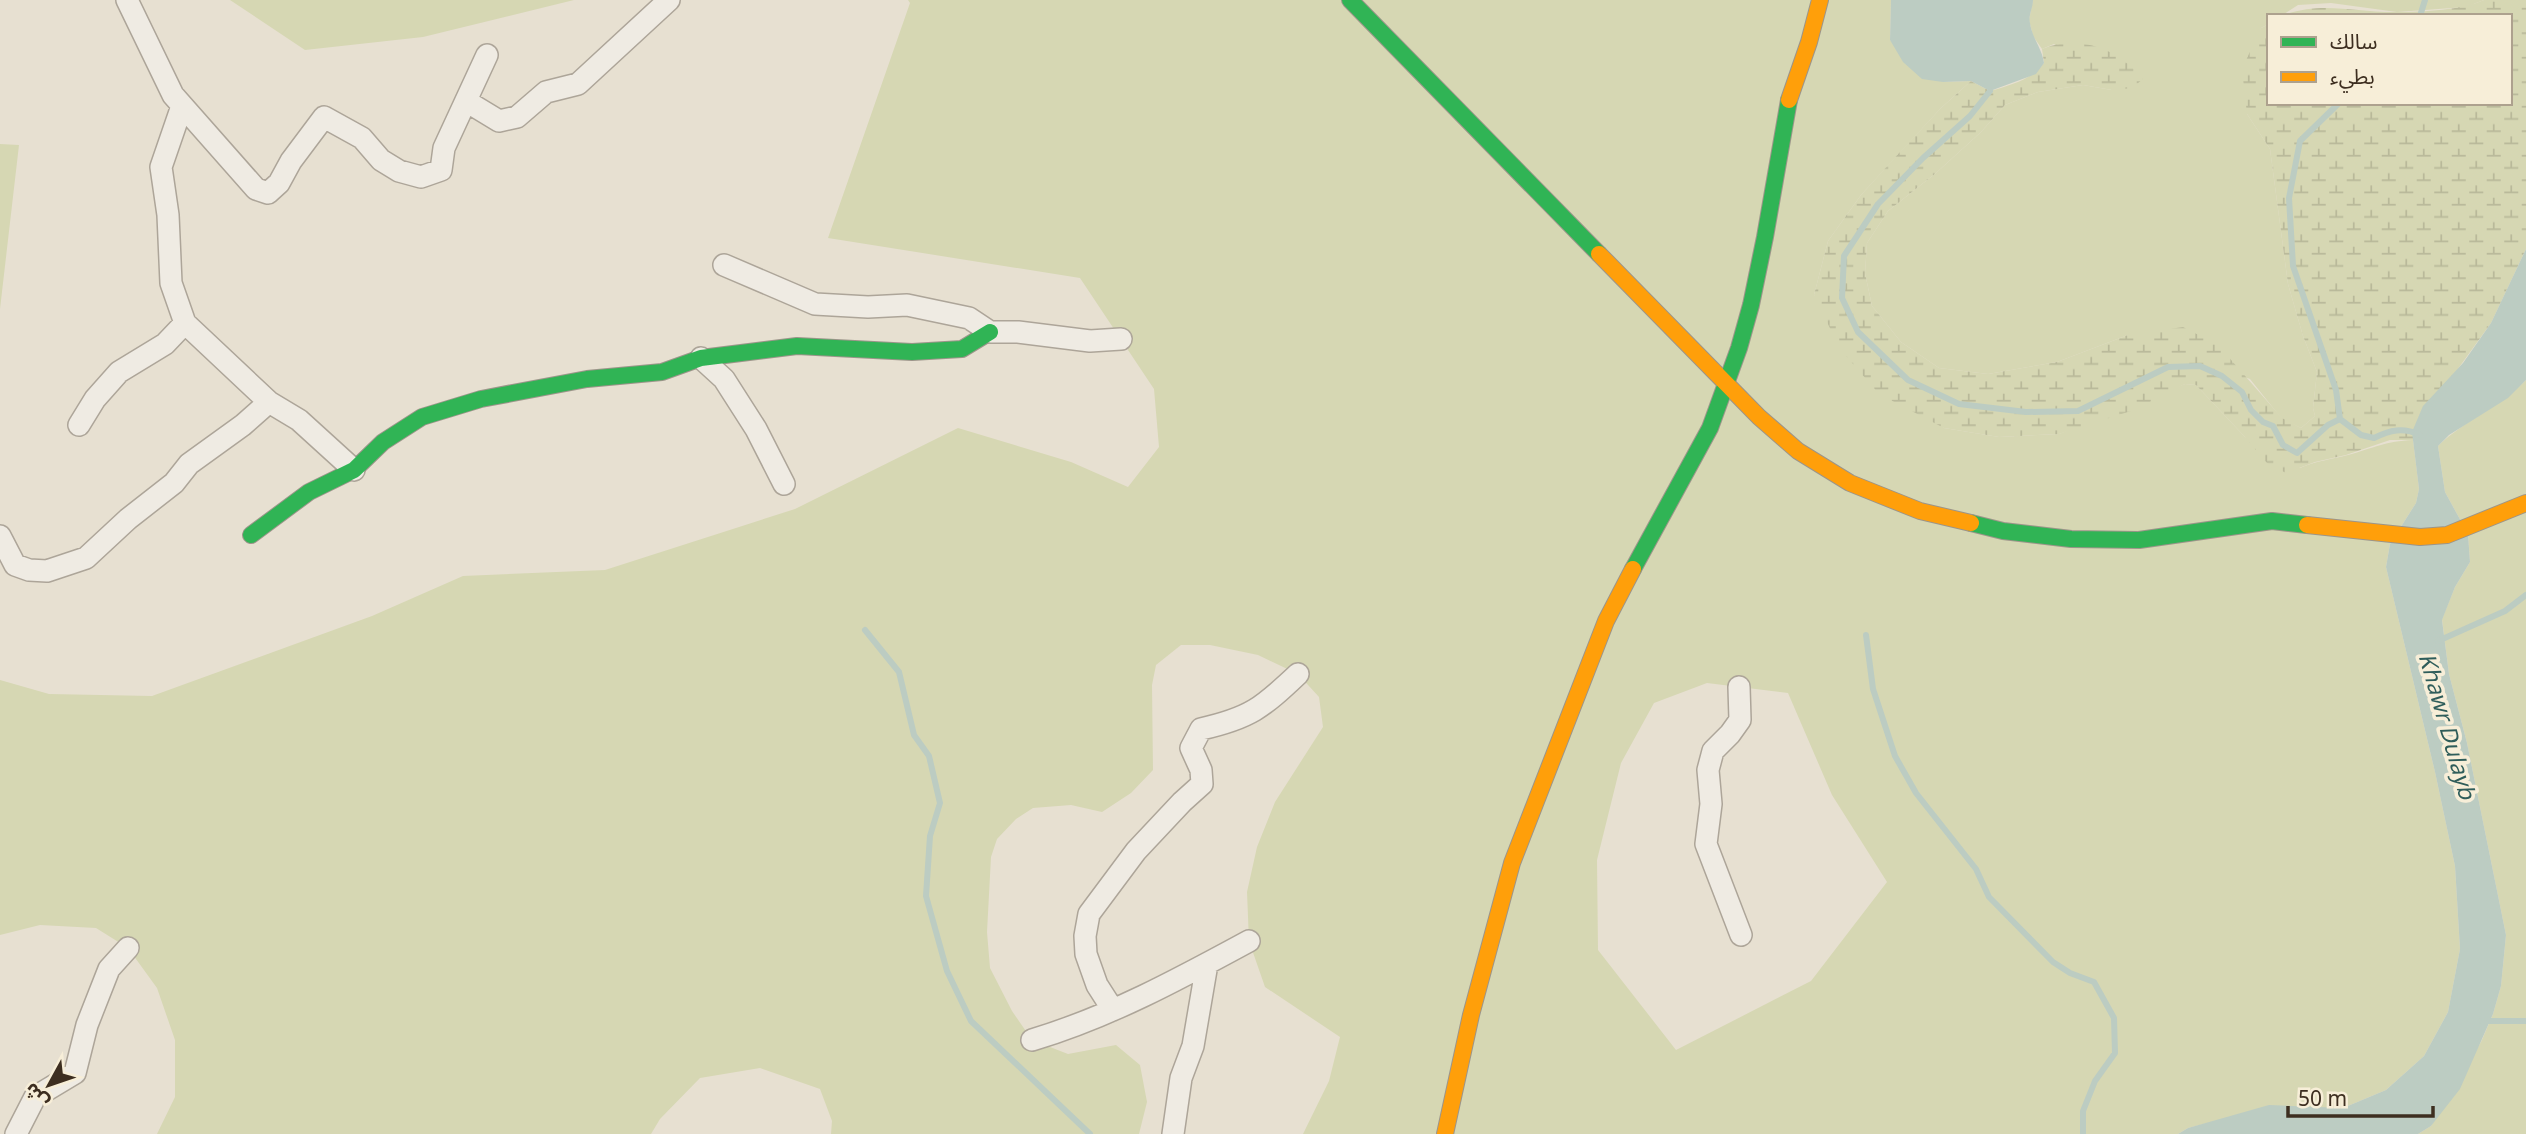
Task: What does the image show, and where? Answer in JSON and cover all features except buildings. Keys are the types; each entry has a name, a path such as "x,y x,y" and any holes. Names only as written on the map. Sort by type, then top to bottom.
{"street":[{"path":"127,0 173,96 256,189 268,193 279,183 290,161 324,117 362,138 381,160 399,171 421,177 440,170 444,148 487,55"},
{"path":"466,101 499,121 517,117 547,92 578,84 669,0"},
{"path":"1350,0 1759,417 1798,452 1850,483 1920,511 2003,531 2071,539 2139,540 2272,521 2420,537 2447,535 2526,503"},
{"path":"1445,1134 1471,1015 1512,863 1605,621 1710,428 1739,348 1751,305 1786,109 1820,0"},
{"path":"182,106 161,167 168,215 171,283 185,323 269,402 299,421 354,470"},
{"path":"724,265 815,304 868,307 907,305 934,309 969,318 990,332"},
{"path":"79,425 95,399 119,372 165,344 185,323"},
{"path":"251,535 309,492 354,470 383,442 422,416 481,399 587,379 662,372 701,358 797,346 912,352 962,349 990,332 1018,332 1090,341 1121,339"},
{"path":"701,358 724,379 756,429 784,484"},
{"path":"0,536 15,565 29,570 47,571 86,558 128,519 174,483 190,464 269,402"},
{"path":"1113,1010 1097,985 1086,954 1085,936 1089,914 1136,851 1202,784 1201,770 1191,748 1201,729 1232,722 1264,706 1298,674"},
{"path":"1739,687 1740,720 1713,751 1707,769 1711,804 1706,844 1741,934"},
{"path":"1032,1040 1113,1010 1249,941"},
{"path":"16,1134 35,1097 75,1073 87,1025 108,969 128,948"},
{"path":"1172,1134 1181,1078 1193,1046 1207,964"}],"green space":[{"path":"230,0 574,0 423,37 305,50"},
{"path":"908,0 1891,0 1890,40 1943,82 1971,81 1941,108 1861,195 1828,241 1814,295 1944,428 1999,437 2059,434 2185,384 2196,385 2245,437 2300,468 2387,443 2413,440 2419,489 2416,503 2390,544 2386,567 2455,866 2460,949 2448,1012 2424,1056 2386,1090 2343,1108 2314,1108 2227,1118 2188,1128 2178,1134 1303,1134 1329,1081 1340,1037 1265,987 1249,941 1247,892 1257,847 1275,802 1323,727 1319,697 1298,674 1258,655 1210,645 1181,645 1156,665 1152,685 1153,770 1131,793 1102,812 1071,805 1033,808 1016,819 997,839 991,857 987,932 990,968 1012,1011 1032,1040 1068,1054 1116,1045 1140,1065 1147,1102 1139,1134 831,1134 832,1121 820,1089 760,1068 700,1078 660,1119 651,1134 157,1134 175,1097 175,1040 157,988 128,948 96,928 40,925 0,935 0,680 49,694 152,696 372,616 463,576 605,570 795,509 958,428 1071,462 1128,487 1159,447 1154,389 1080,278 828,238 910,3","holes":["1707,683 1788,693 1832,795 1887,882 1811,981 1676,1050 1598,950 1597,860 1621,763 1654,703"]},
{"path":"2033,0 2484,0 2466,7 2397,12 2331,3 2298,5 2284,14 2267,14 2267,25 2261,28 2247,114 2270,149 2288,284 2317,372 2313,408 2315,416 2301,428 2282,419 2250,379 2128,335 2057,362 1988,374 1939,368 1901,342 1872,306 1865,273 1867,243 1888,211 1936,173 1981,132 2005,105 2038,92 2083,85 2112,90 2054,44 2042,49 2033,36 2029,20"},
{"path":"2484,0 2526,0 2526,249 2491,323 2413,431 2413,440 2390,440 2286,473 2267,463 2196,385 2185,384 2134,410 2059,434 1999,437 1944,428 1879,394 1840,349 1814,295 1828,241 1861,195 1941,108 1971,81 1990,91 2020,81 2039,69 2044,63 2042,49 2070,43 2084,44 2110,52 2133,68 2143,79 2132,88 2112,90 2083,85 2038,92 2005,105 1981,132 1936,173 1888,211 1867,243 1865,273 1872,306 1901,342 1939,368 1988,374 2057,362 2128,335 2183,327 2218,345 2282,418 2301,428 2315,416 2313,408 2317,372 2288,284 2270,149 2247,114 2242,69 2261,28 2267,25 2267,105 2512,105 2512,14 2287,14 2325,8 2408,12 2465,6"},
{"path":"0,144 19,145 0,309"},
{"path":"2526,380 2526,1134 2418,1134 2431,1126 2481,1042 2501,986 2506,935 2467,743 2449,674 2442,619 2455,587 2470,562 2468,534 2445,492 2438,446"}],"water":[{"path":"1891,0 2033,0 2030,23 2044,63 2036,74 1990,91 1971,81 1943,82 1922,79 1903,62 1890,40"},
{"name":"Khawr Dulayb","path":"2526,249 2526,380 2508,398 2449,435 2438,446 2445,492 2468,534 2470,562 2455,587 2442,620 2449,674 2467,743 2506,935 2501,986 2493,1014 2460,1089 2431,1126 2418,1134 2178,1134 2188,1128 2269,1105 2343,1108 2386,1090 2424,1056 2448,1012 2460,949 2455,866 2386,567 2390,544 2416,503 2419,489 2412,432 2423,406 2463,363 2491,323"}],"waterway":[{"path":"2421,14 2425,0"},
{"path":"1990,91 1970,116 1923,158 1878,204 1844,256 1842,298 1858,332 1908,380 1959,404 2026,412 2078,411 2168,367 2200,366 2222,376 2242,392 2251,410 2263,422 2273,426 2283,445 2297,453 2328,425 2340,419 2361,435 2374,438 2397,430 2420,435"},
{"path":"2337,105 2300,141 2289,198 2293,266 2336,390 2340,419"},
{"name":"Khawr Dulayb","path":"2438,641 2505,611 2526,595"},
{"path":"865,630 899,672 914,735 929,756 940,803 930,836 926,896 947,971 971,1021 1090,1134"},
{"path":"1866,635 1873,689 1895,756 1916,793 1976,869 1989,897 2053,962 2070,973 2094,982 2114,1018 2115,1053 2095,1081 2083,1111 2083,1134"},
{"path":"2482,1021 2526,1021"}],"traffic: fast":[{"path":"1350,0 1599,254"},
{"path":"1633,569 1710,428 1739,348 1765,237 1789,100"},
{"path":"251,535 309,492 354,470 383,442 422,417 481,399 587,379 662,372 701,358 797,346 912,352 962,349 990,332"},
{"path":"1971,523 2003,531 2071,539 2139,540 2272,521 2307,525"}],"traffic: slow":[{"path":"1789,100 1820,0"},
{"path":"1599,254 1759,417 1798,451 1850,483 1920,511 1971,523"},
{"path":"2307,525 2420,537 2447,535 2526,503"},
{"path":"1445,1134 1471,1015 1512,863 1606,621 1633,569"}]}
